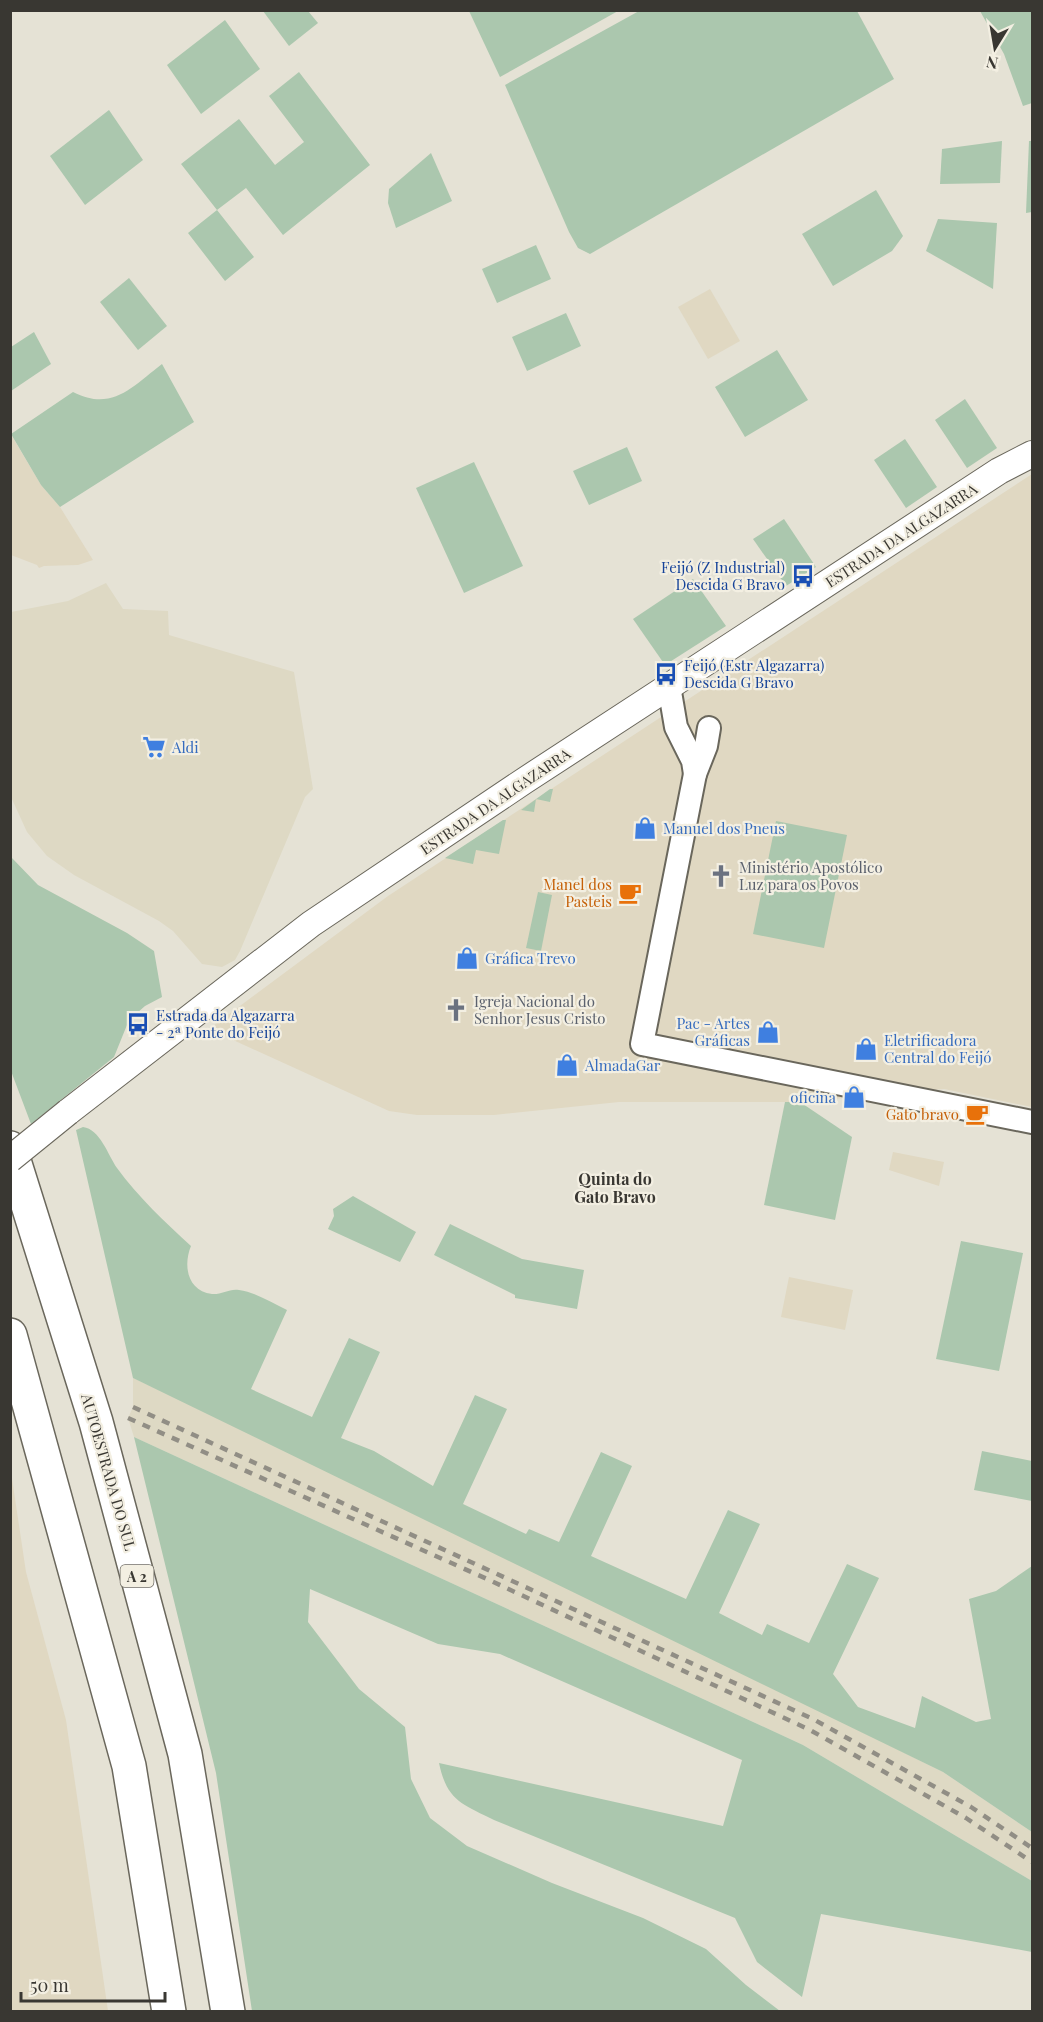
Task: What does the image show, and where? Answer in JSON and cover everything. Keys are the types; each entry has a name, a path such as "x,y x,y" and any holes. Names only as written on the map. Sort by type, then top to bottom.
{"highway":[{"name":"AUTOESTRADA DO SUL","path":"10,1148 96,1422 186,1754 228,2012"},
{"path":"10,1335 129,1766 169,2012"}],"main road":[{"name":"ESTRADA DA ALGAZARRA","path":"999,471 1032,441"},
{"name":"ESTRADA DA ALGAZARRA","path":"10,1159 311,924 669,686 999,471 1032,454"}],"street":[{"path":"669,686 676,727 693,761 695,774"},
{"path":"709,728 706,746 695,774 642,1044 1032,1122"}],"shaded area":[{"path":"710,289 740,341 708,359 678,307"},
{"path":"10,433 41,485 60,507 93,560 78,565 39,568 37,565 11,555"},
{"path":"1032,474 1032,1107 944,1089 800,1102 619,1102 494,1115 417,1115 389,1111 209,1029 388,896"},
{"path":"106,583 123,609 168,611 169,635 294,672 313,789 305,797 240,951 235,960 222,967 202,964 173,931 159,921 74,875 47,856 27,832 11,797 11,612 68,601"},
{"path":"893,1152 944,1162 939,1186 889,1170"},
{"path":"789,1277 853,1290 845,1330 781,1317"},
{"path":"133,1378 330,1468 943,1772 1032,1832 1032,1881 803,1745 134,1437 128,1418 133,1407"},
{"path":"10,1465 26,1572 66,1720 108,2011 11,2011"}],"green space":[{"path":"263,11 308,11 318,23 289,46"},
{"path":"469,11 618,11 500,77"},
{"path":"639,11 857,11 894,79 590,254 578,248 569,232 505,85"},
{"path":"980,11 1032,11 1032,103 1023,106 1004,54"},
{"path":"225,20 260,69 201,114 167,65"},
{"path":"299,72 370,165 283,235 246,188 217,210 181,164 239,119 275,165 304,142 269,96"},
{"path":"109,110 143,160 85,205 50,156"},
{"path":"1002,141 1000,183 940,184 942,149"},
{"path":"1029,141 1032,141 1032,212 1026,213"},
{"path":"431,153 452,201 396,228 388,203 389,189"},
{"path":"876,190 903,236 892,251 833,286 802,234"},
{"path":"217,210 254,257 225,281 188,233"},
{"path":"938,219 997,223 993,289 926,251"},
{"path":"536,245 551,279 497,303 482,269"},
{"path":"129,278 167,326 138,350 100,302"},
{"path":"566,313 581,346 527,371 512,337"},
{"path":"34,332 51,364 11,391 11,347"},
{"path":"777,350 808,400 745,437 715,387"},
{"path":"162,364 194,422 60,507 41,485 11,434 73,392 99,399 110,398 131,388"},
{"path":"965,399 997,448 967,468 935,420"},
{"path":"905,439 937,487 906,508 874,460"},
{"path":"627,447 642,481 589,505 573,471"},
{"path":"474,462 523,566 464,593 416,488"},
{"path":"784,519 816,567 786,586 753,539"},
{"path":"693,579 726,626 665,665 633,619"},
{"path":"550,789 553,789 550,802 536,799"},
{"path":"536,799 534,812 521,810"},
{"path":"506,820 499,854 476,850 473,864 445,858"},
{"path":"776,821 847,835 824,948 753,934"},
{"path":"11,857 38,885 127,933 154,951 162,997 145,1006 129,1020 114,1057 31,1124 11,1071"},
{"path":"538,892 552,895 541,951 526,948"},
{"path":"785,1102 800,1102 852,1137 835,1220 764,1205"},
{"path":"83,1127 99,1137 117,1168 134,1189 191,1246 187,1261 189,1276 197,1288 212,1294 232,1290 245,1291 287,1310 251,1389 312,1417 349,1338 380,1352 341,1438 374,1451 433,1486 475,1395 507,1409 463,1504 526,1534 529,1529 559,1542 601,1452 632,1466 591,1556 686,1599 728,1510 760,1524 719,1613 762,1635 767,1624 809,1643 847,1564 879,1578 833,1674 858,1707 915,1728 922,1696 976,1722 991,1719 969,1599 996,1591 1032,1566 1032,1832 943,1772 133,1378 76,1130"},
{"path":"353,1196 416,1232 400,1262 328,1229 334,1216 333,1209"},
{"path":"450,1224 522,1259 584,1270 577,1309 515,1298 515,1295 434,1255"},
{"path":"961,1241 1023,1253 999,1371 936,1359"},
{"path":"134,1437 803,1745 1032,1881 1032,1952 821,1914 802,1997 757,1962 735,1918 473,1810 451,1794 442,1776 439,1763 723,1826 742,1760 500,1654 438,1644 310,1589 308,1622 359,1689 405,1727 411,1779 430,1818 467,1846 552,1883 643,1918 706,1949 746,1985 780,2011 252,2011 216,1773"},
{"path":"982,1451 1032,1461 1032,1501 974,1490"}],"railway":[{"path":"133,1407 813,1719 971,1807 1032,1848"},
{"path":"128,1418 487,1579 810,1730 966,1818 1032,1862"}],"place":[{"name":"Feijó (Z Industrial) Descida G Bravo","path":"803,576"},
{"name":"Feijó (Estr Algazarra) Descida G Bravo","path":"666,674"},
{"name":"Aldi","path":"154,747"},
{"name":"Manuel dos Pneus","path":"645,828"},
{"name":"Ministério Apostólico Luz para os Povos","path":"721,876"},
{"name":"Manel dos Pasteis","path":"630,893"},
{"name":"Gráfica Trevo","path":"467,958"},
{"name":"Igreja Nacional do Senhor Jesus Cristo","path":"456,1010"},
{"name":"Estrada da Algazarra - 2ª Ponte do Feijó","path":"138,1024"},
{"name":"Pac - Artes Gráficas","path":"768,1032"},
{"name":"Eletrificadora Central do Feijó","path":"866,1049"},
{"name":"AlmadaGar","path":"567,1065"},
{"name":"oficina","path":"854,1097"},
{"name":"Gato bravo","path":"977,1114"}],"district":[{"name":"Quinta do Gato Bravo","path":"615,1187"}]}
